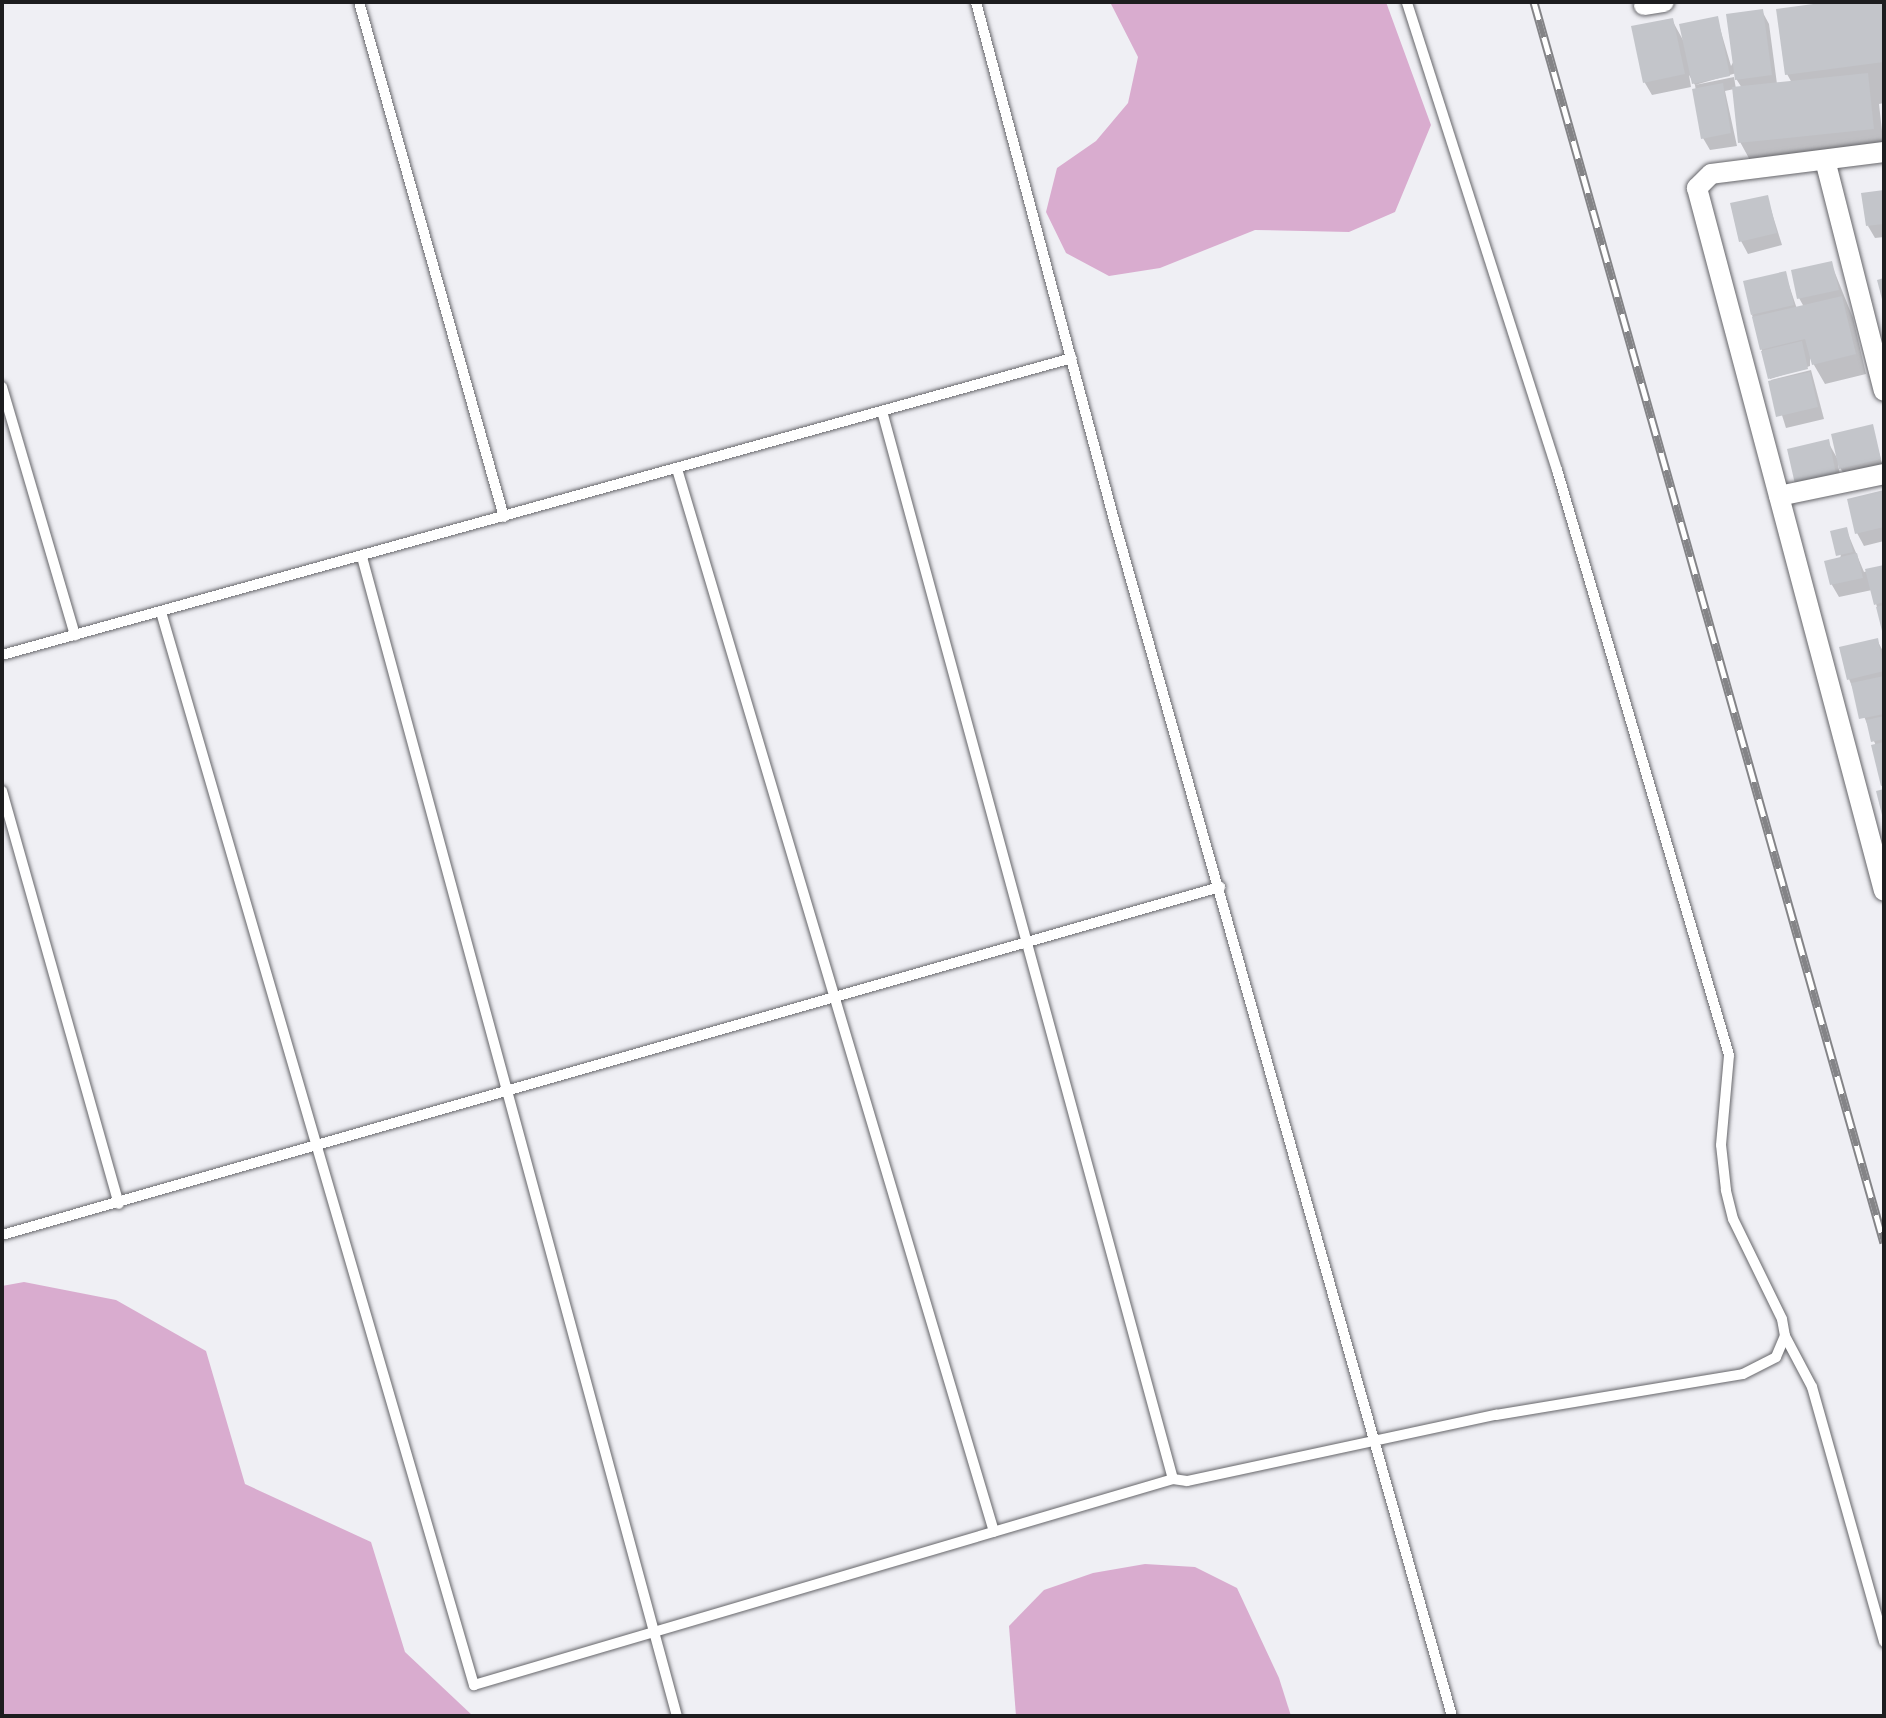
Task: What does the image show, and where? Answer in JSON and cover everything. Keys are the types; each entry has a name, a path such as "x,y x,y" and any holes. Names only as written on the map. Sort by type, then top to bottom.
{"street":[{"path":"1884,152 1711,174 1697,188 1884,891"},
{"path":"1825,160 1884,391"},
{"path":"1779,496 1884,474"}],"lane":[{"path":"359,2 504,517"},
{"path":"976,2 1072,358 1452,1716"},
{"path":"1407,2 1557,470 1729,1055 1721,1145 1733,1219 1782,1319 1785,1336 1812,1387 1884,1642"},
{"path":"2,655 1072,358"},
{"path":"2,387 75,635"},
{"path":"882,411 1029,941 1173,1479"},
{"path":"677,469 830,996 994,1532"},
{"path":"362,557 677,1716"},
{"path":"161,612 314,1149 474,1685 1173,1479 1187,1481 1376,1437 1743,1374 1776,1357 1785,1336"},
{"path":"2,791 119,1204"},
{"path":"2,1235 314,1149 830,996 1220,887"}],"shaded area":[{"path":"1110,2 1386,2 1431,125 1395,212 1349,232 1255,230 1160,268 1109,276 1066,253 1046,212 1057,168 1096,141 1128,103 1138,57"},
{"path":"24,1282 116,1300 206,1351 245,1484 371,1542 405,1652 473,1716 2,1716 2,1286"},
{"path":"1145,1564 1195,1567 1237,1588 1279,1678 1291,1716 1016,1716 1009,1626 1044,1590 1093,1573"}],"building":[{"path":"1828,2 1884,2 1884,62 1785,75 1776,9"},
{"path":"1763,9 1772,75 1735,80 1726,14"},
{"path":"1718,16 1730,76 1692,84 1679,24"},
{"path":"1673,18 1685,74 1643,83 1631,26"},
{"path":"1868,73 1874,129 1738,143 1732,87"},
{"path":"1723,83 1731,133 1701,139 1692,89"},
{"path":"1884,190 1884,224 1866,226 1861,193"},
{"path":"1768,195 1777,233 1739,242 1730,203"},
{"path":"1832,261 1839,290 1797,299 1791,270"},
{"path":"1786,271 1794,305 1751,315 1743,281"},
{"path":"1884,278 1884,303 1883,303 1877,280"},
{"path":"1842,296 1856,354 1812,365 1805,339 1760,350 1752,317"},
{"path":"1802,341 1808,369 1768,379 1761,351"},
{"path":"1810,372 1818,407 1776,417 1768,381"},
{"path":"1873,424 1881,459 1839,469 1831,434"},
{"path":"1829,439 1836,474 1795,484 1787,449"},
{"path":"1884,490 1884,527 1855,534 1847,499"},
{"path":"1847,527 1853,552 1836,556 1830,531"},
{"path":"1857,553 1863,578 1830,585 1824,561"},
{"path":"1884,565 1884,602 1874,605 1865,569"},
{"path":"1884,605 1884,634 1883,635 1876,607"},
{"path":"1878,638 1884,671 1847,680 1839,647"},
{"path":"1884,676 1884,714 1859,719 1851,683"},
{"path":"1884,716 1884,739 1871,742 1866,720"},
{"path":"1884,742 1884,785 1881,786 1871,745"},
{"path":"1884,789 1884,819 1883,819 1876,791"}],"railway":[{"path":"1534,2 1884,1243"}]}
